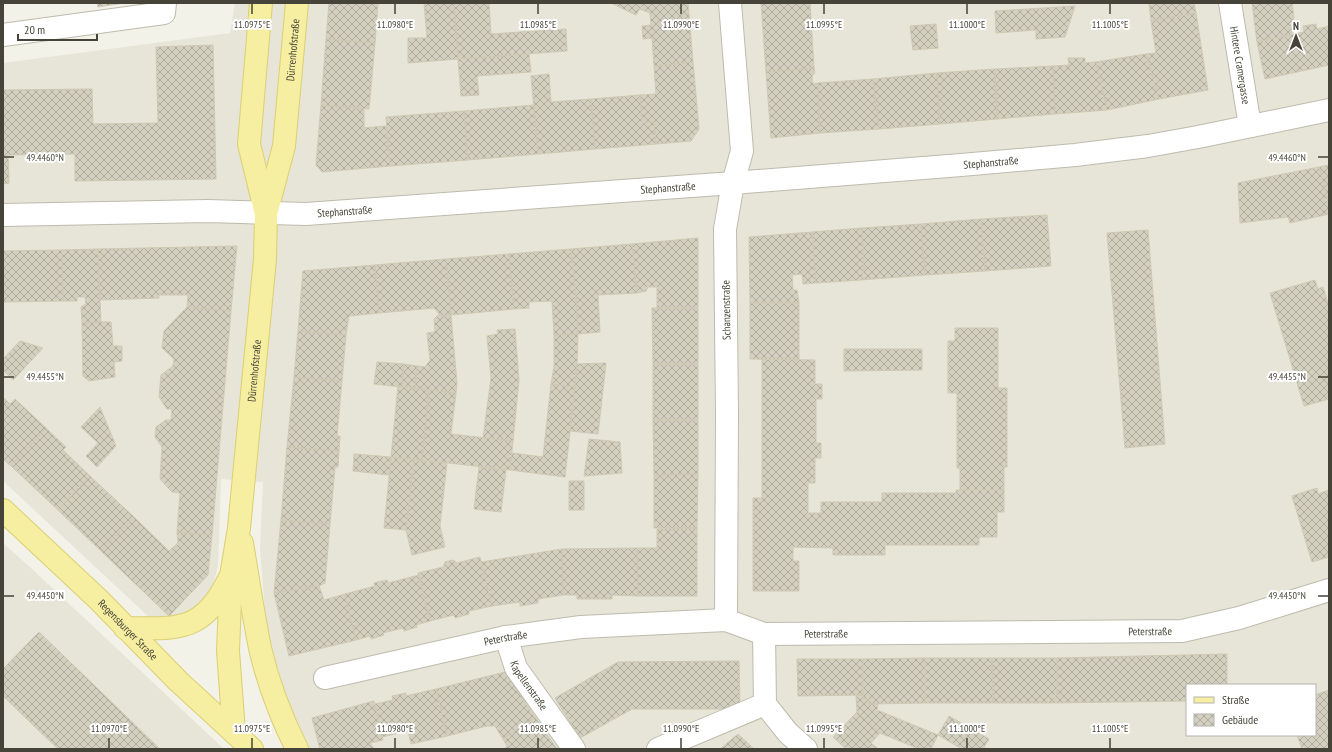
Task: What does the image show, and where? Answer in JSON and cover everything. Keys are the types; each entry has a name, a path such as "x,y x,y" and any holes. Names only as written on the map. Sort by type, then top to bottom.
{"main road":[{"name":"Dürrenhofstraße","path":"261,3 249,144 266,214"},
{"name":"Dürrenhofstraße","path":"234,732 228,651 231,576 239,528 265,259 266,214 284,146 297,3"},
{"name":"Regensburger Straße","path":"3,510 99,600 178,681 252,749"},
{"name":"Dürrenhofstraße","path":"239,528 263,660 280,711 297,749"},
{"path":"125,628 163,628 181,626 200,619 214,604 231,576"}],"street":[{"path":"3,35 164,13 165,3"},
{"name":"Schanzenstraße","path":"726,620 727,413 725,229 733,184 742,151 730,3"},
{"name":"Hintere Cramergasse","path":"1230,3 1250,126"},
{"name":"Stephanstraße","path":"3,215 208,211 266,214 334,213 733,184 1076,154 1148,146 1329,110"},
{"name":"Peterstraße","path":"325,678 506,637 581,627 726,620 764,634 1182,631 1239,618 1329,590"},
{"path":"764,634 765,704 788,733 806,749"},
{"name":"Kapellenstraße","path":"506,637 516,668 574,749"},
{"path":"658,749 765,704"}],"shaded area":[{"path":"235,3 1329,3 1329,749 305,749 292,722 266,625 260,550 263,482 221,479 218,567 213,584 205,601 192,613 155,620 149,617 3,481 3,63 230,33"},
{"path":"3,543 32,569 224,749 3,749"}],"building":[{"path":"97,3 124,3 98,7"},
{"path":"329,3 378,3 375,43 326,39"},
{"path":"424,3 454,3 458,59 408,63 408,38 427,38"},
{"path":"454,3 489,3 491,34 566,29 567,51 458,59"},
{"path":"611,3 643,3 636,15"},
{"path":"643,3 688,3 693,62 654,66 652,38 643,39 642,26 651,25 650,13 640,9"},
{"path":"761,3 810,3 814,68 766,72"},
{"path":"1149,3 1194,3 1196,13 1151,21"},
{"path":"1252,3 1292,3 1294,18 1290,23 1292,34 1257,42"},
{"path":"1075,6 1065,37 1036,39 1036,30 996,33 995,11"},
{"path":"1196,13 1208,90 1159,99 1146,54 1156,53 1151,21"},
{"path":"936,24 938,48 913,50 910,26"},
{"path":"1316,24 1317,29 1329,26 1329,65 1265,79 1257,42 1304,32 1303,26"},
{"path":"326,39 375,43 369,109 321,105"},
{"path":"213,45 216,179 75,181 75,154 8,155 9,183 3,184 3,90 92,89 93,124 158,123 156,47"},
{"path":"529,54 531,72 477,76 479,95 461,96 458,59"},
{"path":"1146,54 1159,99 1107,110 1096,62"},
{"path":"1068,58 1085,58 1085,63 1096,62 1107,110 1055,114 1053,66 1069,65"},
{"path":"693,62 699,129 691,141 656,144 654,122 642,123 640,95 656,94 654,66"},
{"path":"1053,66 1055,114 997,119 995,69"},
{"path":"814,68 815,73 812,76 813,84 818,83 820,133 771,138 766,72"},
{"path":"995,69 997,119 940,124 937,73"},
{"path":"937,73 940,124 879,129 873,79"},
{"path":"549,74 551,102 591,99 595,149 538,154 531,76"},
{"path":"873,79 879,129 820,133 818,83"},
{"path":"640,95 642,123 654,122 656,144 595,149 591,99"},
{"path":"321,105 364,109 364,128 386,126 390,166 322,172 316,165"},
{"path":"534,105 538,154 468,160 464,111"},
{"path":"464,111 468,160 390,166 386,117"},
{"path":"1329,165 1329,205 1319,167"},
{"path":"1319,167 1329,205 1329,214 1290,223 1288,217 1240,223 1238,183"},
{"path":"1047,215 1051,266 985,271 981,219"},
{"path":"981,219 985,271 925,275 921,224"},
{"path":"921,224 925,275 861,280 864,269 862,228"},
{"path":"862,228 864,269 861,280 816,283 812,232"},
{"path":"1148,230 1165,444 1125,448 1107,233"},
{"path":"812,232 816,283 803,284 802,274 792,275 793,290 797,290 799,303 750,303 749,237"},
{"path":"698,238 698,308 657,308 657,287 648,287 646,291 637,293 632,244"},
{"path":"632,244 637,293 598,295 600,332 578,334 571,249"},
{"path":"237,246 231,311 187,307 188,295 159,295 159,298 100,300 98,249"},
{"path":"98,249 101,322 82,323 81,307 86,304 85,297 77,297 77,301 63,301 62,250"},
{"path":"571,249 578,334 554,335 552,301 529,302 529,308 514,309 509,254"},
{"path":"62,250 63,301 3,302 3,251"},
{"path":"509,254 514,309 451,315 446,259"},
{"path":"446,259 451,315 441,316 434,308 379,313 375,265"},
{"path":"375,265 379,313 349,316 346,335 298,331 303,271"},
{"path":"1315,280 1318,289 1323,287 1329,306 1329,399 1304,406 1270,293"},
{"path":"750,303 799,303 799,360 750,359"},
{"path":"187,307 231,311 212,535 177,532 180,493 172,492 160,479 162,447 155,437 156,427 166,420 171,420 172,409 167,409 159,397 161,375 173,366 174,359 162,348 164,331"},
{"path":"652,308 698,308 698,364 653,364"},
{"path":"439,314 441,316 451,315 457,383 456,393 415,388 417,366 425,367 430,360 427,333 435,332 434,319"},
{"path":"111,322 113,346 122,346 122,361 114,362 115,377 89,381 83,376 82,323"},
{"path":"955,328 998,328 998,388 1007,388 1007,467 1004,467 1004,490 960,490 960,468 957,468 957,393 948,393 948,341 955,341"},
{"path":"515,329 519,380 513,441 483,438 491,378 487,336 498,334 497,330"},
{"path":"298,331 346,335 342,381 294,377"},
{"path":"578,334 575,387 551,384 554,366 554,335"},
{"path":"20,341 43,348 13,380 3,370 3,359"},
{"path":"844,349 922,349 922,370 844,371"},
{"path":"762,359 815,360 815,384 822,384 822,399 816,399 816,443 821,443 821,458 815,458 815,483 808,483 808,513 821,513 821,502 882,502 882,493 956,493 956,490 1004,490 1004,512 997,512 997,537 979,537 979,545 885,545 885,555 833,555 833,548 793,547 793,561 799,561 799,591 753,591 753,498 762,498"},
{"path":"377,362 404,364 402,387 374,384"},
{"path":"606,363 598,434 570,431 577,364"},
{"path":"404,364 417,366 415,388 402,387"},
{"path":"653,364 698,364 698,420 653,420"},
{"path":"294,377 342,381 337,436 340,436 339,451 287,447"},
{"path":"551,384 575,387 565,477 510,470 512,453 543,457"},
{"path":"398,386 429,390 422,460 391,457"},
{"path":"429,390 456,393 451,434 513,441 510,470 422,460"},
{"path":"3,397 10,404 15,399 46,428 11,466 3,459"},
{"path":"100,407 116,446 97,467 86,456 98,443 81,427"},
{"path":"653,420 698,420 698,474 654,475"},
{"path":"46,428 66,447 63,450 90,476 58,510 11,466"},
{"path":"589,439 620,442 622,473 584,476"},
{"path":"287,447 339,451 338,467 335,467 330,524 281,520"},
{"path":"354,454 391,457 389,475 353,471"},
{"path":"391,457 414,460 406,530 384,528"},
{"path":"414,460 447,463 440,526 445,547 412,555 406,530"},
{"path":"479,467 506,470 501,512 474,509"},
{"path":"698,474 697,528 654,528 654,475"},
{"path":"90,476 134,517 101,551 58,510"},
{"path":"569,481 584,481 584,510 569,510"},
{"path":"1317,488 1318,494 1329,490 1329,557 1312,562 1292,496"},
{"path":"134,517 169,551 178,543 177,532 212,535 208,575 169,616 101,551"},
{"path":"281,520 330,524 325,583 319,586 274,593"},
{"path":"697,528 697,596 638,596 637,548 657,548 657,529"},
{"path":"637,548 638,596 612,595 612,599 577,599 577,595 563,595 562,549"},
{"path":"562,549 563,595 538,599 538,603 520,606 520,602 492,606 481,562"},
{"path":"480,557 492,606 469,611 469,614 455,618 454,615 430,621 418,573 443,567 445,562 453,560 457,563"},
{"path":"419,575 430,621 416,625 417,627 404,631 403,628 383,633 384,635 371,639 370,636 356,640 345,594 375,586 374,583 387,580 388,583"},
{"path":"319,586 324,600 345,594 356,640 289,656 274,593"},
{"path":"39,632 160,749 58,749 3,696 3,669"},
{"path":"1227,654 1227,684 1186,684 1186,701 1051,703 1057,694 1057,658"},
{"path":"925,658 992,658 993,703 925,703"},
{"path":"925,658 925,703 869,704 869,699 863,699 863,659"},
{"path":"992,658 1057,658 1057,694 1051,703 993,703"},
{"path":"797,659 863,659 863,695 798,696"},
{"path":"739,661 740,709 632,709 580,738 555,698 618,662"},
{"path":"505,672 535,717 503,739 495,726 487,726 447,736 436,689"},
{"path":"436,689 447,736 411,744 408,731 382,737 375,704 393,700 392,696 406,693 406,696"},
{"path":"1329,690 1329,749 1302,749 1297,736 1316,736 1316,695"},
{"path":"856,695 863,695 863,699 869,699 869,704 878,704 877,710 938,735 931,749 919,749 880,733 857,712"},
{"path":"374,701 383,740 370,743 374,749 320,749 312,718"},
{"path":"857,712 880,733 871,743 878,749 846,749 833,737"},
{"path":"949,716 989,739 983,749 962,749 938,735"},
{"path":"535,717 557,749 505,749 507,746 503,739"},
{"path":"738,734 754,749 720,749"}]}
